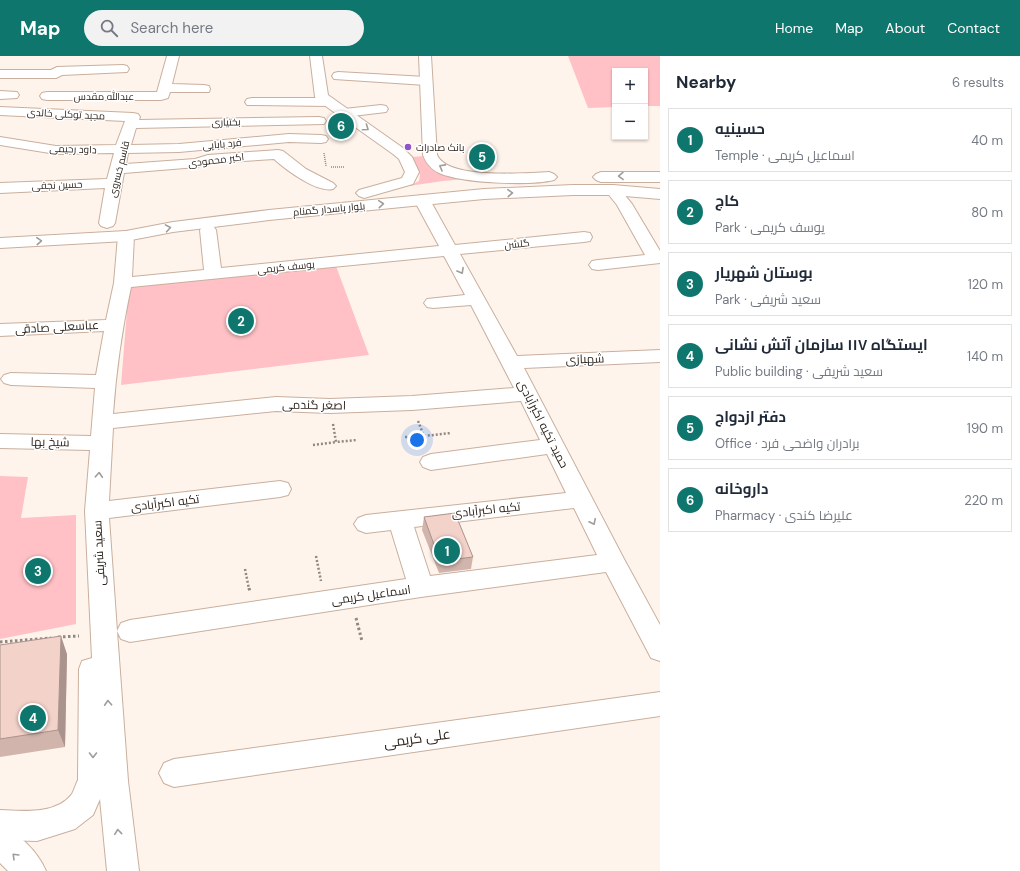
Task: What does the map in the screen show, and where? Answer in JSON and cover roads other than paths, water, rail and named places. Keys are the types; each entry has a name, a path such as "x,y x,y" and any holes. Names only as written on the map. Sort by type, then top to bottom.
{"street":[{"path":"40,113 63,56"},
{"path":"163,93 173,56"},
{"path":"316,56 322,97 398,151 405,157 412,172 408,181 364,193"},
{"path":"425,56 429,147 430,154 434,162 445,169 478,177 563,177"},
{"path":"0,74 123,69"},
{"path":"338,76 426,81"},
{"name":"عبدالله مقدس","path":"47,96 163,93 204,89"},
{"path":"252,102 328,102"},
{"path":"344,113 381,109"},
{"name":"مجید توکلی خالدی","path":"0,111 40,113 53,118 132,120"},
{"name":"بختیاری","path":"132,120 319,121"},
{"name":"قاسم خسروی","path":"122,225 116,176 122,149 132,120"},
{"path":"56,150 63,138 76,139"},
{"name":"فرد بابایی","path":"122,149 178,148 289,138 321,139"},
{"name":"داود رحیمی","path":"0,141 56,150 122,149"},
{"path":"398,151 409,154 419,153 429,147"},
{"name":"اکبر محمودی","path":"116,176 197,163 208,159 278,154 289,166 328,186"},
{"name":"حسین نجفی","path":"0,188 116,176"},
{"name":"بلوار پاسدار گمنام","path":"0,244 122,225 178,213 364,193 445,185 563,177 660,177"},
{"path":"598,265 656,258 624,204 613,190"},
{"name":"بلوار پاسدار گمنام","path":"0,230 122,225 173,227 268,215 422,200 536,192 613,190 660,194"},
{"name":"حمید تکیه اکبرآبادی","path":"422,200 511,362 613,562 657,637"},
{"name":"سعید شریفی","path":"122,225 123,283 114,325 105,382 97,511 117,633 113,781 123,871"},
{"path":"208,230 213,274"},
{"name":"گلشن","path":"450,251 584,237"},
{"path":"268,251 271,268"},
{"name":"یوسف کریمی","path":"123,283 450,251"},
{"path":"434,303 476,299"},
{"name":"عباسعلی صادقی","path":"0,330 114,325"},
{"name":"شهبازی","path":"511,362 660,356"},
{"path":"11,379 105,382"},
{"name":"اصغر گندمی","path":"101,432 276,404 330,406 412,403 527,394"},
{"name":"شیخ بها","path":"0,441 101,432"},
{"path":"431,462 554,446"},
{"name":"تکیه اکبرآبادی","path":"97,511 280,489"},
{"name":"تکیه اکبرآبادی","path":"366,524 582,499"},
{"path":"400,520 422,588"},
{"name":"اسماعیل کریمی","path":"117,633 422,588 613,562"},
{"path":"0,825 37,826 64,819 82,805 93,780 92,662 117,633"},
{"name":"علی کریمی","path":"174,772 660,704"},
{"path":"0,841 30,871"}],"place":[{"name":"داروخانه","path":"341,126"},
{"name":"بانک صادرات","path":"408,147"},
{"name":"دفتر ازدواج","path":"482,157"},
{"name":"کاج","path":"241,321"},
{"name":"حسینیه","path":"447,551"},
{"name":"بوستان شهریار","path":"38,571"},
{"name":"ایستگاه ۱۱۷ سازمان آتش نشانی","path":"33,718"}]}
